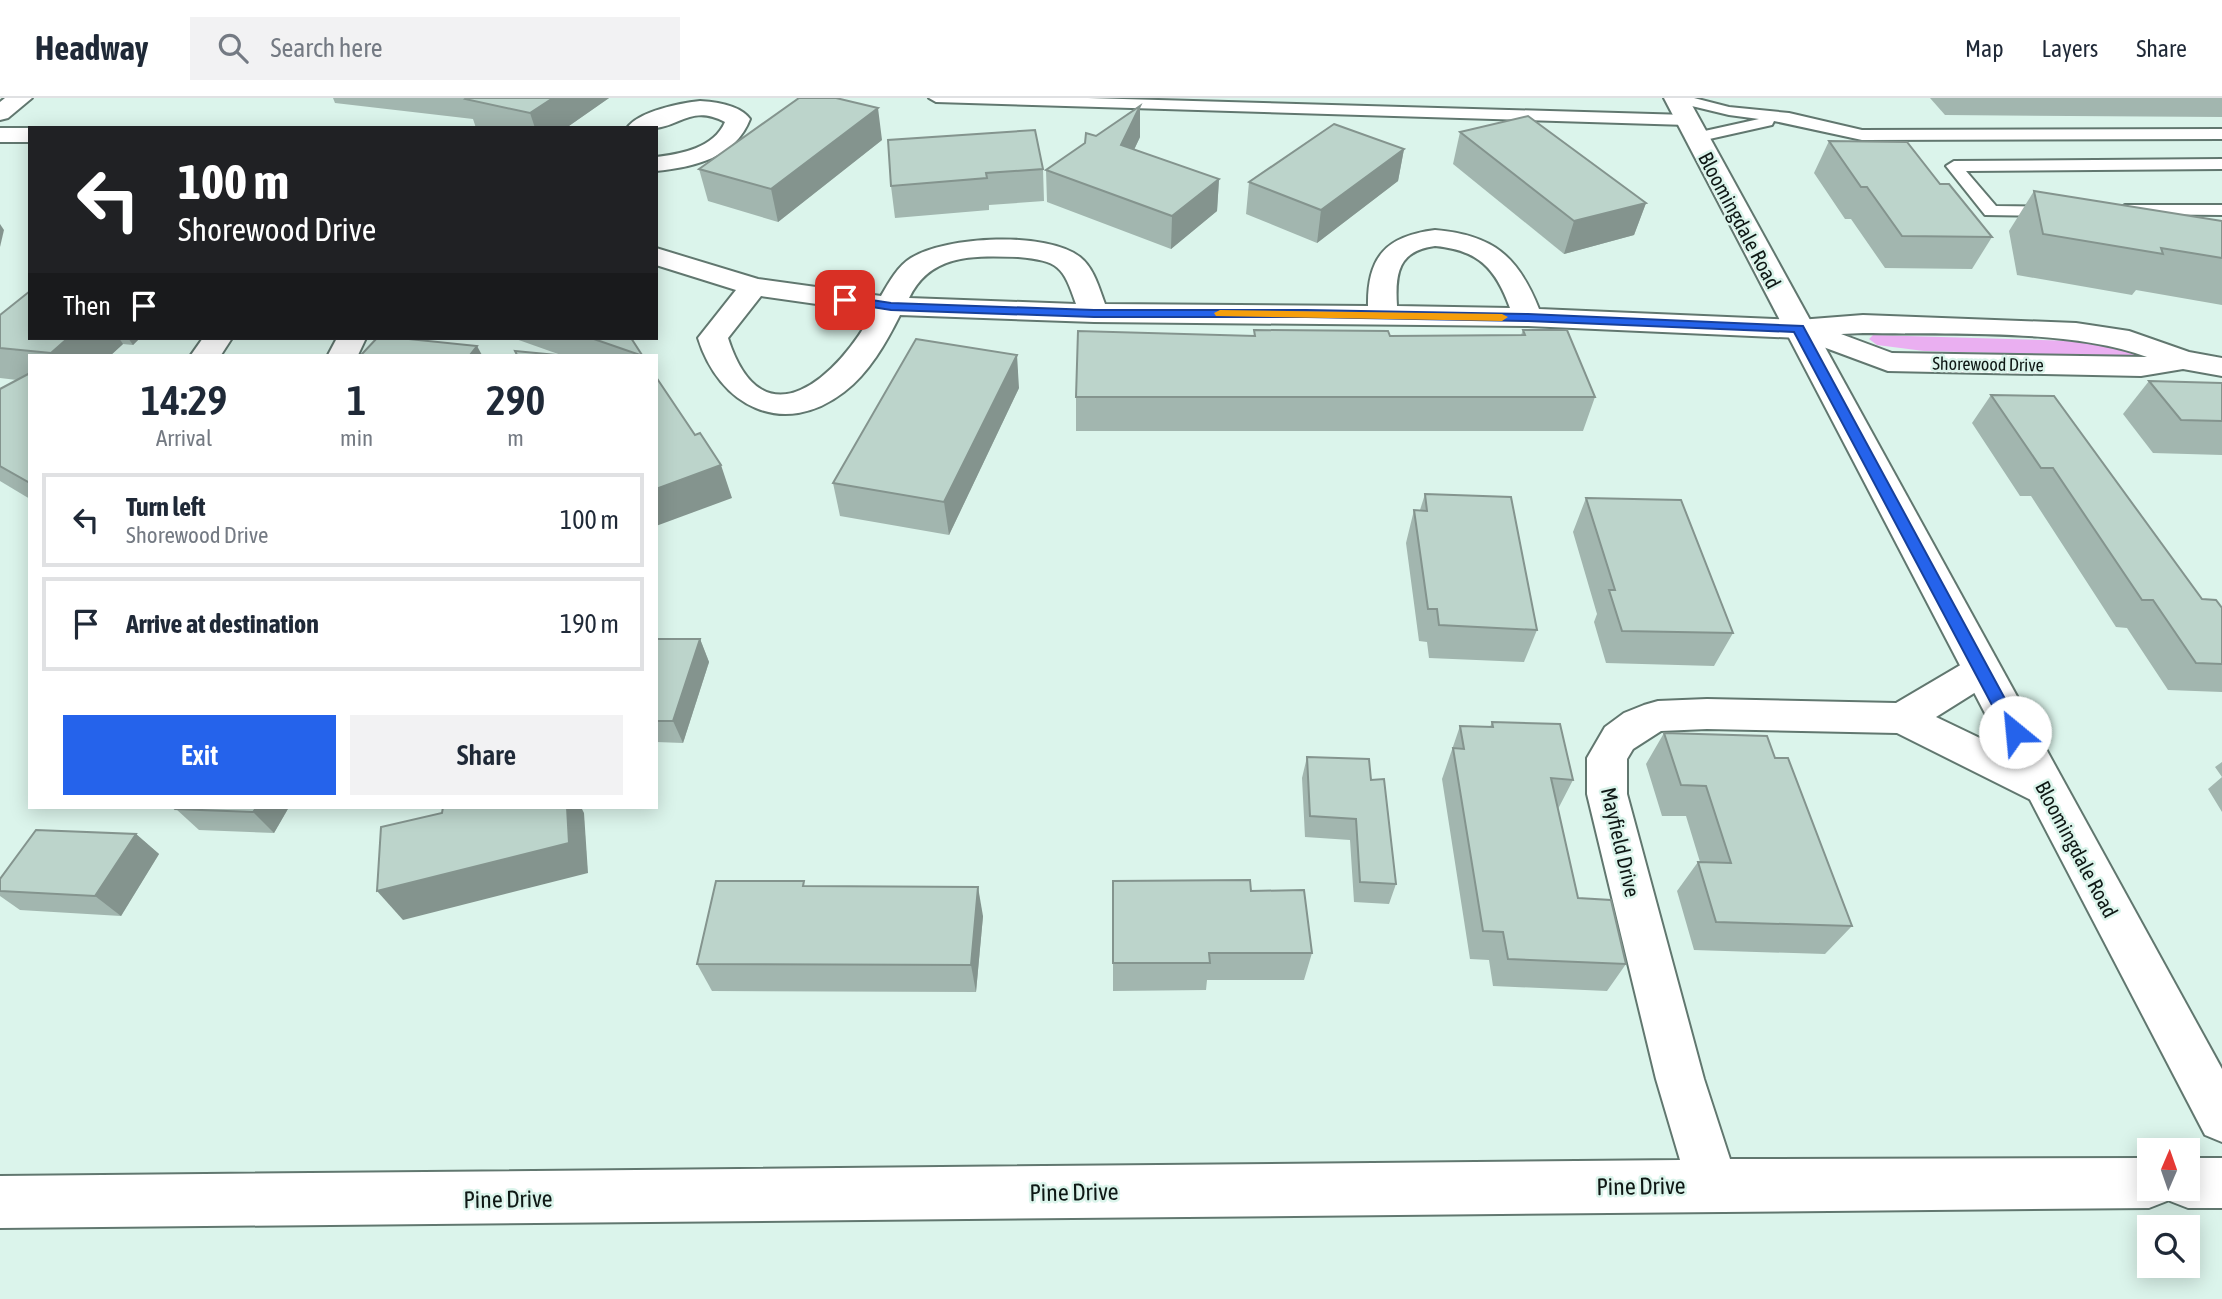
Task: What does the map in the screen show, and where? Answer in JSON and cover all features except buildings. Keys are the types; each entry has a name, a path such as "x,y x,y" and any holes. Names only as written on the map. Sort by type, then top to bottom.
{"street":[{"path":"0,113 20,98"},
{"name":"Bloomingdale Road","path":"1676,98 2222,1118"},
{"path":"643,126 669,111 696,105 711,107 738,118 736,129 726,140 693,158 658,164"},
{"path":"0,135 28,135"},
{"path":"1383,316 1385,271 1397,251 1421,239 1449,238 1474,244 1499,262 1512,276 1528,317"},
{"path":"754,287 713,338 718,355 733,382 753,397 770,403 791,405 821,395 847,372 869,345 907,277 922,261 954,252 1021,248 1050,252 1069,260 1084,279 1084,293 1094,313"},
{"name":"Shorewood Drive","path":"658,257 754,287 891,306 1094,313 1528,317 1798,329 1888,362 2141,367 2183,360 2222,367"},
{"path":"1902,718 1982,670"},
{"name":"Mayfield Drive","path":"1713,1185 1680,1079 1607,794 1607,758 1619,738 1638,723 1658,716 1707,714 1902,718 2043,787"},
{"name":"Pine Drive","path":"0,1202 2137,1183"},
{"path":"2200,1183 2222,1183"}],"lane":[{"path":"936,98 1570,117 1692,129 1789,118"},
{"path":"1562,98 1570,117"},
{"path":"1676,98 1729,111 1789,118 1862,135 2222,134"},
{"path":"1777,98 1789,118"},
{"path":"2073,211 1991,211 1954,166 2222,164"},
{"path":"2113,211 2222,210"}],"shaded area":[{"path":"1873,335 2075,341 2144,353 2142,357 1924,351 1877,345 1869,339"}],"slow traffic":[{"path":"1220,313 1502,317"}],"route":[{"path":"845,300 891,306 1094,313 1528,317 1798,329 2015,732"}]}
